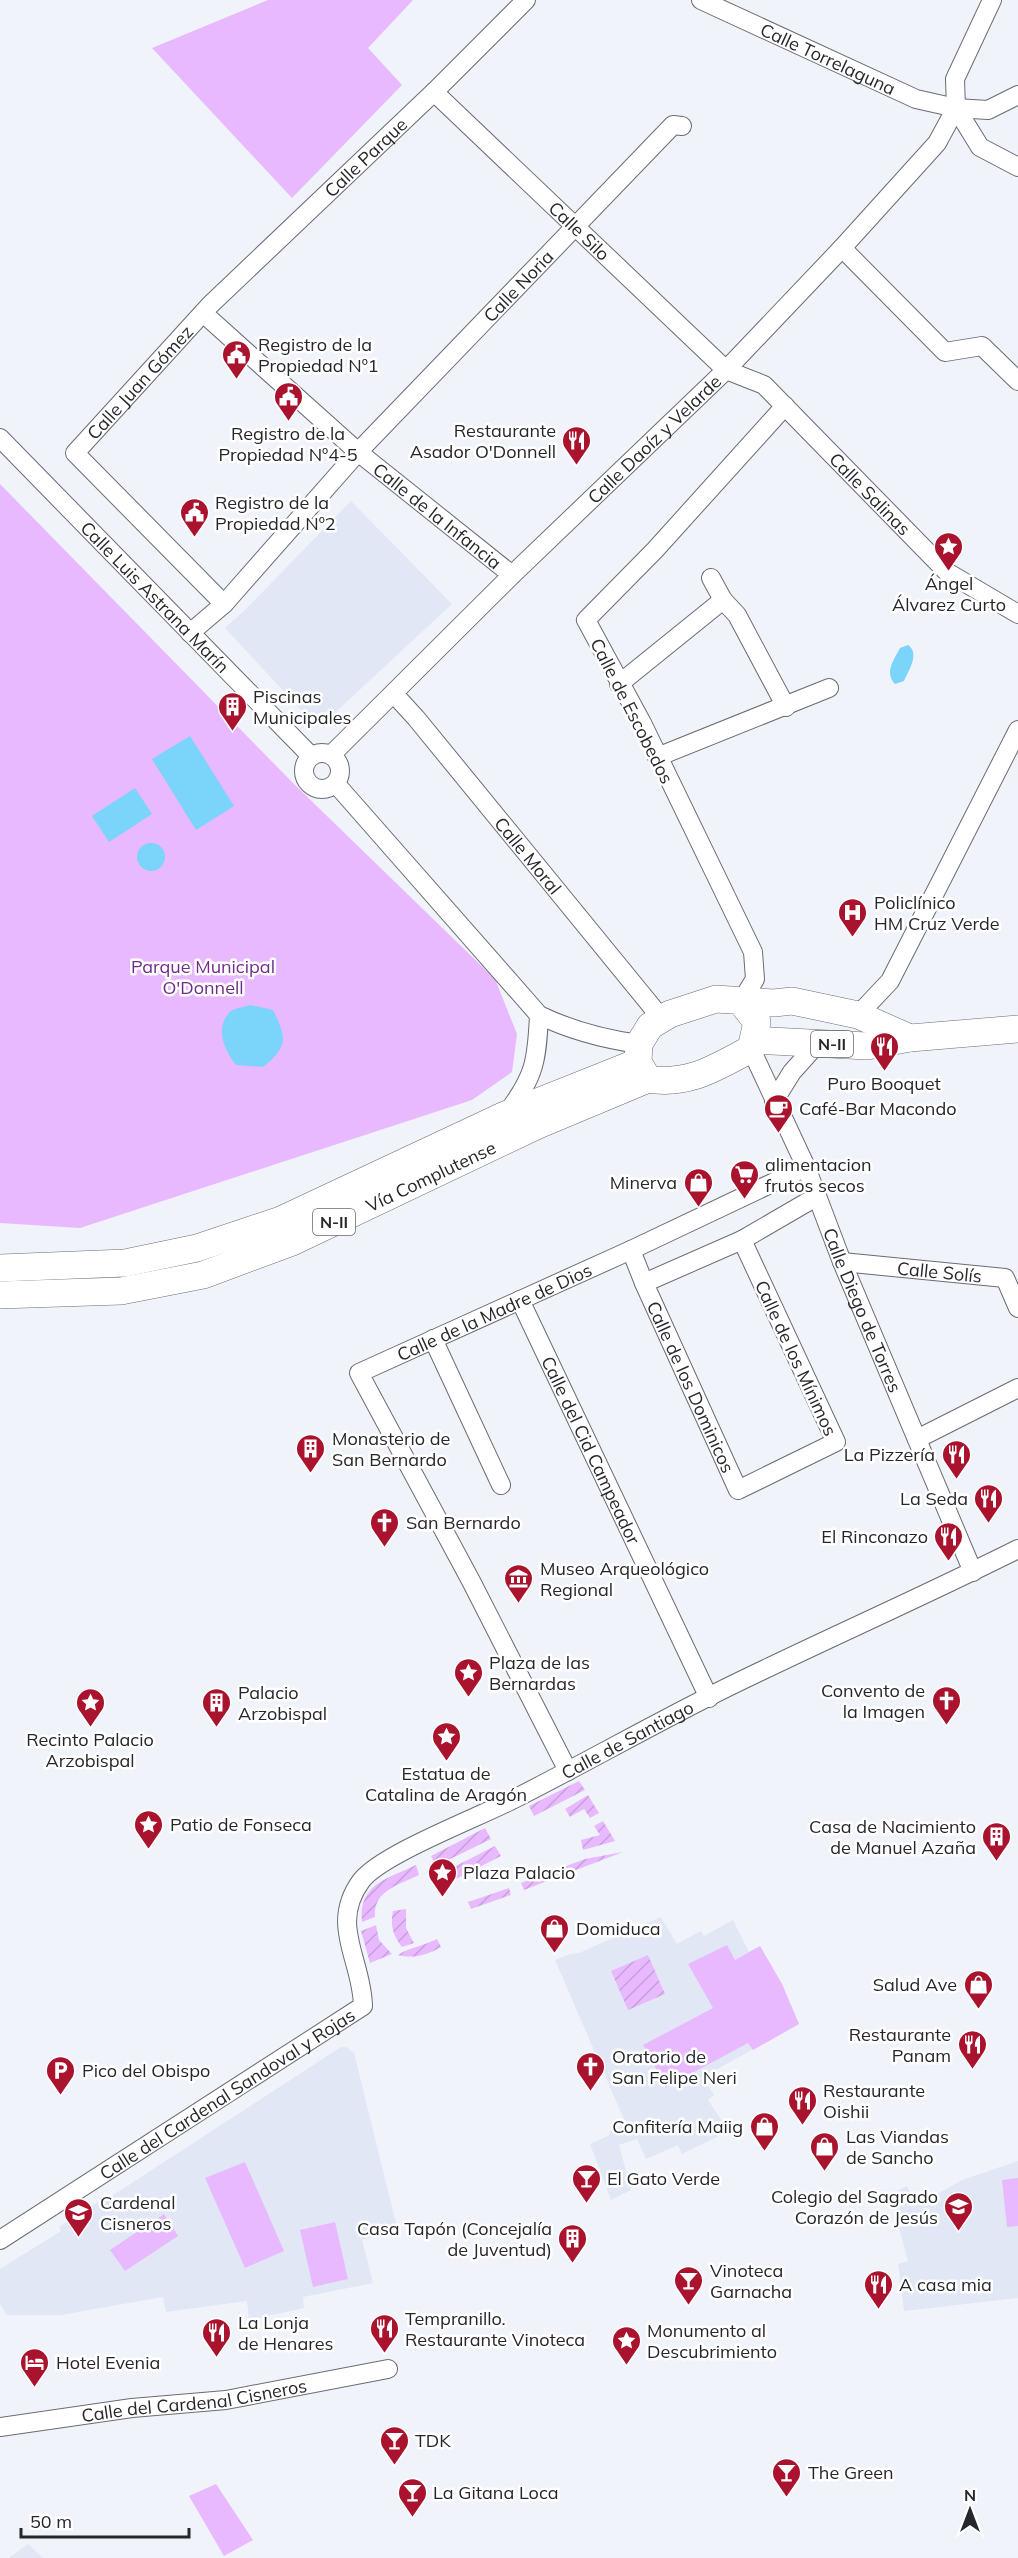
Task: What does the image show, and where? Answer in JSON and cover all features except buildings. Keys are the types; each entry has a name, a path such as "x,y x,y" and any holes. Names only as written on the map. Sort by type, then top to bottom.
{"main road":[{"path":"716,999 741,1002 757,1022 752,1045 690,1078 668,1083 642,1062 650,1026 662,1018 716,999"},
{"name":"N-II","path":"741,1002 792,1001 858,1015 910,1038"},
{"name":"N-II","path":"752,1045 818,1043 867,1046 910,1038 1018,1029"},
{"name":"Vía Complutense","path":"0,1268 124,1263 197,1248 281,1221 505,1115 642,1062"},
{"name":"Vía Complutense","path":"0,1295 121,1291 203,1275 292,1242 538,1125 642,1062"}],"street":[{"name":"Calle Parque","path":"203,313 434,92 526,0"},
{"name":"Calle Torrelaguna","path":"701,0 725,5 916,99 956,108 988,110 1018,94"},
{"path":"992,0 955,79 956,108 980,147 1018,167"},
{"name":"Calle Silo","path":"434,92 726,370"},
{"name":"Calle Daoíz y Velarde","path":"332,755 512,575 726,370 842,248 937,143 956,108"},
{"name":"Calle Noria","path":"190,633 224,604 358,452 673,125 682,126"},
{"path":"842,248 945,352 982,346 1018,381"},
{"name":"Calle de la Infancia","path":"203,313 358,452 512,575"},
{"name":"Calle Juan Gómez","path":"203,313 75,453 224,604"},
{"name":"Calle Salinas","path":"726,370 765,385 947,572 1018,614"},
{"name":"Calle de Escobedos","path":"741,1002 755,979 753,952 642,723 586,620 655,550 785,406"},
{"name":"Calle Luis Astrana Marín","path":"0,438 311,756"},
{"path":"711,578 723,600 737,615 786,707"},
{"path":"619,684 723,600"},
{"path":"657,757 830,688"},
{"name":"Calle Moral","path":"394,694 662,1018"},
{"path":"858,1015 890,981 1018,730"},
{"path":"325,753 332,755 340,765 336,784 322,790 308,784 304,770 311,756 325,753"},
{"path":"336,784 539,1015 567,1029 601,1039 642,1062"},
{"path":"505,1115 526,1088 536,1064 539,1015"},
{"path":"774,1101 792,1072 818,1043"},
{"name":"Calle Diego de Torres","path":"752,1045 774,1101 806,1167 842,1262 973,1572"},
{"name":"Calle de la Madre de Dios","path":"567,1771 471,1581 359,1373 631,1250 806,1167"},
{"path":"631,1250 644,1283 742,1240 816,1197"},
{"name":"Calle de los Mínimos","path":"738,1490 836,1442 742,1240"},
{"name":"Calle Solís","path":"842,1262 1005,1278 1018,1308"},
{"name":"Calle de los Dominicos","path":"644,1283 738,1490"},
{"name":"Calle del Cid Campeador","path":"520,1300 710,1698"},
{"path":"433,1339 501,1485"},
{"path":"917,1438 1018,1388"},
{"name":"Calle de Santiago","path":"363,2006 363,1985 347,1935 347,1904 362,1879 388,1859 514,1799 725,1689 1018,1549"},
{"name":"Calle del Cardenal Sandoval y Rojas","path":"0,2240 363,2006"},
{"name":"Calle del Cardenal Cisneros","path":"0,2427 132,2408 226,2400 388,2369"}],"shaded area":[{"path":"351,501 452,604 325,722 314,724 225,628"},
{"name":"Oratorio de San Felipe Neri","path":"661,1917 677,1944 701,1931 704,1936 733,1920 749,1952 760,1946 782,1984 799,2024 703,2077 714,2095 708,2100 729,2131 682,2154 678,2145 646,2159 637,2139 619,2145 631,2190 611,2200 590,2144 610,2135 609,2132 626,2124 555,1960 579,1953"},
{"path":"341,2047 346,2047 354,2053 398,2231 362,2240 373,2283 303,2297 304,2308 249,2320 247,2301 166,2312 163,2297 61,2315 7,2315 0,2304 0,2269 61,2231 59,2227 99,2201 101,2203"},
{"name":"Colegio del Sagrado Corazón de Jesús","path":"1018,2161 1018,2298 904,2311 898,2264 908,2261 890,2195 907,2186 915,2202 932,2193 934,2196 962,2180"},
{"path":"28,2544 43,2558 9,2558"}],"green space":[{"path":"268,0 413,0 368,48 402,85 292,198 152,48"},
{"name":"Parque Municipal O'Donnell","path":"0,484 293,783 495,979 517,1034 512,1072 472,1100 80,1228 0,1223"},
{"path":"579,1781 585,1790 534,1816 529,1806"},
{"path":"588,1795 599,1813 590,1818 584,1809 570,1817 565,1809"},
{"path":"603,1821 615,1841 583,1850 581,1840 600,1835 594,1826"},
{"path":"485,1828 491,1839 436,1866 431,1856"},
{"path":"495,1846 501,1856 446,1884 440,1874"},
{"path":"623,1852 524,1890 521,1883 585,1859"},
{"path":"416,1865 419,1875 383,1894 375,1908 375,1917 362,1922 362,1909 370,1891 385,1879"},
{"path":"509,1888 511,1895 471,1909 468,1902"},
{"path":"406,1909 406,1928 414,1943 402,1947 393,1930 392,1916 393,1911"},
{"path":"376,1925 379,1940 392,1954 370,1963 361,1931"},
{"path":"437,1939 441,1947 431,1952 420,1956 398,1955 407,1950"},
{"path":"727,1945 735,1960 760,1946 782,1984 799,2024 753,2050 748,2043 666,2087 643,2045 713,2008 688,1964"},
{"path":"648,1955 665,1994 628,2010 611,1971"},
{"path":"245,2162 284,2251 245,2268 205,2178"},
{"path":"1018,2178 1018,2226 1007,2227 1002,2180"},
{"path":"164,2214 178,2236 125,2271 110,2250"},
{"path":"335,2222 348,2279 313,2287 300,2230"},
{"path":"216,2484 253,2540 224,2556 189,2496"}],"water":[{"path":"908,645 913,652 912,662 904,681 895,684 890,675 891,666 900,648"},
{"path":"190,736 234,806 196,830 152,759"},
{"path":"135,788 152,814 109,842 92,816"},
{"path":"151,843 161,847 165,857 161,867 151,871 141,867 137,857 141,847"},
{"path":"250,1005 273,1010 283,1035 281,1048 263,1067 236,1065 223,1038 223,1024 226,1017 235,1009"}],"place":[{"name":"Registro de la Propiedad Nº1","path":"237,380"},
{"name":"Registro de la Propiedad Nº4-5","path":"288,422"},
{"name":"Restaurante Asador O'Donnell","path":"577,466"},
{"name":"Registro de la Propiedad Nº2","path":"194,538"},
{"name":"Ángel Álvarez Curto","path":"949,572"},
{"name":"Piscinas Municipales","path":"232,732"},
{"name":"Policlínico HM Cruz Verde","path":"853,938"},
{"name":"Puro Booquet","path":"884,1072"},
{"name":"Café-Bar Macondo","path":"778,1134"},
{"name":"alimentacion frutos secos","path":"744,1200"},
{"name":"Minerva","path":"698,1208"},
{"name":"Monasterio de San Bernardo","path":"311,1474"},
{"name":"La Pizzería","path":"956,1480"},
{"name":"La Seda","path":"989,1524"},
{"name":"San Bernardo","path":"385,1548"},
{"name":"El Rinconazo","path":"949,1562"},
{"name":"Museo Arqueológico Regional","path":"519,1604"},
{"name":"Plaza de las Bernardas","path":"468,1698"},
{"name":"Convento de la Imagen","path":"946,1726"},
{"name":"Recinto Palacio Arzobispal","path":"90,1728"},
{"name":"Palacio Arzobispal","path":"217,1728"},
{"name":"Estatua de Catalina de Aragón","path":"446,1762"},
{"name":"Patio de Fonseca","path":"149,1850"},
{"name":"Casa de Nacimiento de Manuel Azaña","path":"997,1862"},
{"name":"Plaza Palacio","path":"442,1898"},
{"name":"Domiduca","path":"555,1954"},
{"name":"Salud Ave","path":"978,2010"},
{"name":"Restaurante Panam","path":"972,2070"},
{"name":"Oratorio de San Felipe Neri","path":"591,2092"},
{"name":"Pico del Obispo","path":"61,2096"},
{"name":"Restaurante Oishii","path":"802,2126"},
{"name":"Confitería Maiig","path":"764,2152"},
{"name":"Las Viandas de Sancho","path":"825,2172"},
{"name":"El Gato Verde","path":"586,2204"},
{"name":"Colegio del Sagrado Corazón de Jesús","path":"959,2232"},
{"name":"Cardenal Cisneros","path":"79,2238"},
{"name":"Casa Tapón (Concejalía de Juventud)","path":"573,2264"},
{"name":"Vinoteca Garnacha","path":"689,2306"},
{"name":"A casa mia","path":"878,2310"},
{"name":"Tempranillo. Restaurante Vinoteca","path":"384,2354"},
{"name":"La Lonja de Henares","path":"217,2358"},
{"name":"Monumento al Descubrimiento","path":"626,2366"},
{"name":"Hotel Evenia","path":"35,2388"},
{"name":"TDK","path":"394,2466"},
{"name":"The Green","path":"787,2498"},
{"name":"La Gitana Loca","path":"412,2518"}]}
